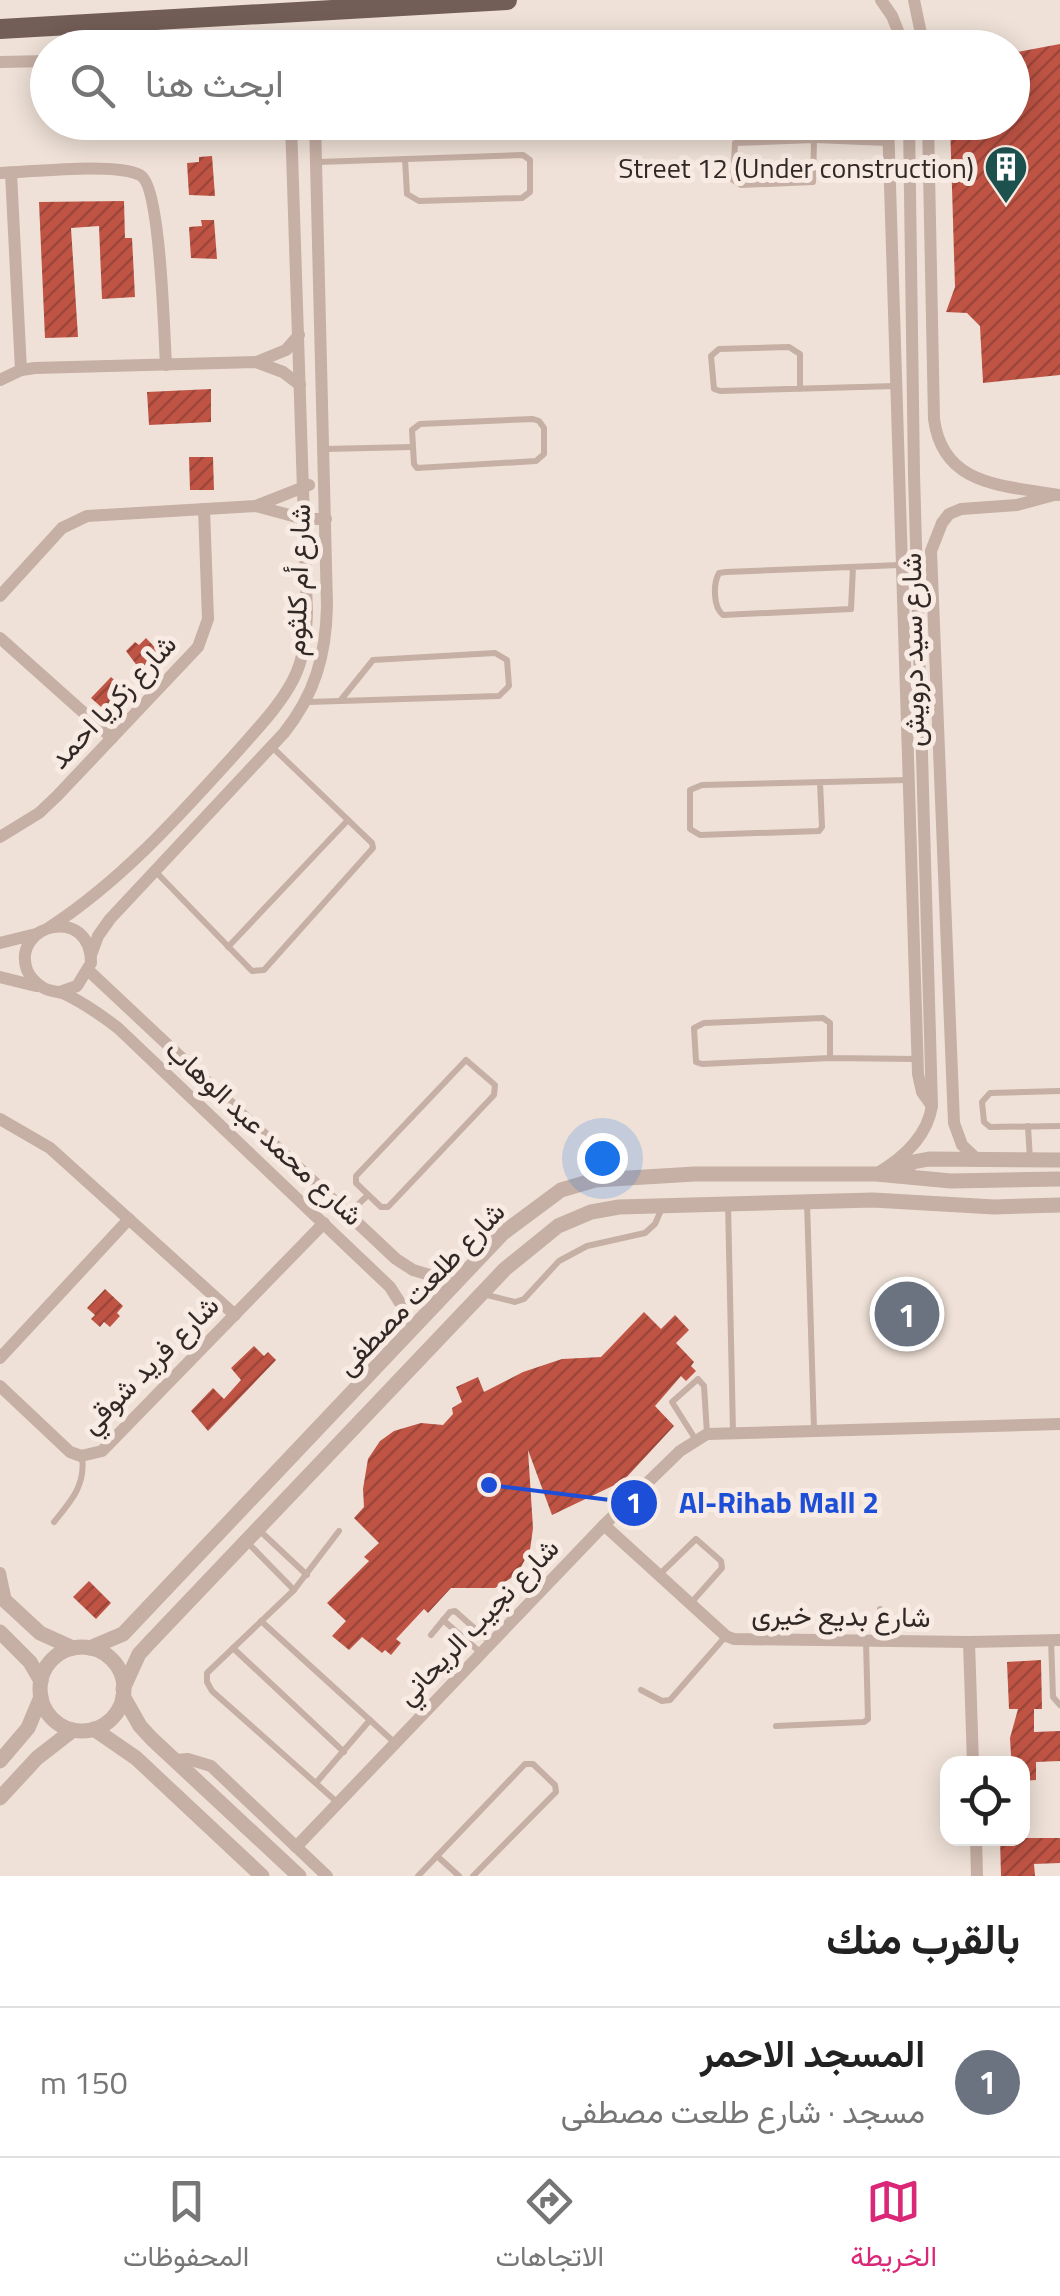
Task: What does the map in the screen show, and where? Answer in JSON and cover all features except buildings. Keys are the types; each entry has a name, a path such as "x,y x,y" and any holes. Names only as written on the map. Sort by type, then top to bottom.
{"main road":[{"path":"4,26 507,0"}],"street":[{"path":"881,0 897,30"},
{"path":"914,0 920,30"},
{"path":"0,62 30,61"},
{"name":"شارع أم كلثوم","path":"50,927 130,866 284,696 298,667 306,635 292,140"},
{"name":"شارع أم كلثوم","path":"91,955 110,919 271,746 306,702 319,672 326,639 326,518 315,140"},
{"name":"شارع سيد درويش","path":"928,140 934,420 939,441 950,460 974,478 1057,494"},
{"path":"909,143 888,143 919,1083 932,1106"},
{"name":"شارع سيد درويش","path":"884,1174 925,1127 932,1106 909,143"},
{"path":"21,370 6,173 112,169 139,174 147,180 155,210 166,365"},
{"path":"894,286 911,287"},
{"path":"0,380 21,370 256,362 286,350 299,335"},
{"path":"256,362 283,372 300,385"},
{"path":"899,475 914,474"},
{"path":"256,506 304,485 325,485"},
{"name":"شارع سيد درويش","path":"979,1162 962,1145 954,1123 931,551 942,523 960,509 1017,505 1057,494"},
{"path":"0,596 62,528 100,514 256,506 304,519 326,518"},
{"name":"شارع زكريا احمد","path":"0,837 40,813 198,646 208,619 204,509"},
{"path":"0,638 112,738"},
{"path":"906,690 922,689"},
{"path":"0,943 60,926 84,938 91,955 89,971 78,986 60,992 0,977"},
{"path":"36,934 26,962 33,980 41,987"},
{"name":"شارع محمد عبد الوهاب","path":"89,971 404,1264 432,1277 456,1282"},
{"name":"شارع محمد عبد الوهاب","path":"60,992 118,1028 390,1286 410,1331"},
{"path":"3,1125 50,1148 235,1315"},
{"path":"884,1174 921,1160 1060,1160"},
{"path":"690,1174 691,1204"},
{"name":"شارع طلعت مصطفى","path":"90,1648 122,1634 456,1282 518,1220 561,1190 595,1180 690,1174 884,1174 951,1181 1060,1179"},
{"name":"شارع طلعت مصطفى","path":"123,1693 139,1654 482,1294 531,1246 574,1218 619,1207 728,1203 910,1201 994,1207 1060,1205"},
{"path":"0,1358 129,1219"},
{"name":"شارع فريد شوقي","path":"0,1386 70,1452 81,1456 102,1451 324,1223"},
{"path":"702,1437 733,1432 1060,1424"},
{"name":"شارع نجيب الريحاني","path":"296,1848 604,1525 680,1451 702,1437"},
{"name":"شارع بديع خيرى","path":"604,1525 726,1636 753,1641 1056,1640"},
{"path":"0,1573 3,1598 40,1633 73,1648 101,1652 117,1668 123,1693 140,1726 300,1876"},
{"path":"0,1632 30,1662 56,1722 73,1730 94,1729 113,1717 123,1693"},
{"path":"969,1642 973,1756"},
{"path":"0,1761 28,1728 52,1660 73,1648"},
{"path":"94,1729 136,1758 262,1876"},
{"path":"0,1798 37,1758 73,1730"},
{"path":"175,1760 200,1761 211,1766 327,1876"},
{"path":"976,1846 977,1876"}],"lane":[{"path":"814,140 815,178 810,184 741,184 733,180 736,144 814,140 888,143"},
{"path":"316,162 404,159 523,155 530,160 530,192 522,198 419,202 407,194 404,159"},
{"path":"800,389 800,354 790,346 720,349 711,356 714,389 800,389 896,386"},
{"path":"533,419 544,428 544,454 536,461 417,468 412,447 412,430 420,424 533,419"},
{"path":"325,449 412,447"},
{"path":"853,567 851,609 722,615 716,606 719,573 853,567 902,565"},
{"path":"306,702 340,702 499,696 509,686 507,660 495,653 382,658 368,665 340,702"},
{"path":"154,870 252,971 264,970 371,853 372,843 271,746"},
{"path":"820,782 819,831 700,835 690,829 690,790 702,784 909,780"},
{"path":"228,946 348,820"},
{"path":"830,1058 830,1023 823,1018 704,1023 694,1028 694,1055 696,1062 702,1064 830,1058 918,1059"},
{"path":"471,1062 495,1085 494,1094 388,1206 381,1207 368,1196 356,1183 356,1176 461,1063 471,1062"},
{"path":"1060,1090 994,1092 983,1098 986,1125 1060,1126"},
{"path":"1028,1126 1030,1160"},
{"path":"348,1214 368,1196"},
{"path":"807,1201 814,1430"},
{"path":"728,1203 733,1432"},
{"path":"482,1294 515,1302 524,1300 548,1272 572,1253 602,1241 645,1234 659,1218 662,1205"},
{"path":"698,1380 704,1386 702,1437 672,1402 698,1380"},
{"path":"54,1522 82,1480 81,1456"},
{"path":"338,1802 206,1682 207,1673 307,1576 339,1532"},
{"path":"253,1536 307,1576"},
{"path":"253,1536 294,1590"},
{"path":"659,1575 692,1540 699,1540 723,1564 690,1604"},
{"path":"776,1726 868,1719 873,1640 880,1610"},
{"path":"432,1635 450,1612 459,1612 486,1648"},
{"path":"261,1620 394,1742"},
{"path":"443,1620 486,1648"},
{"path":"640,1690 666,1702 670,1700 726,1636"},
{"path":"1056,1640 1053,1697 1060,1705"},
{"path":"233,1648 344,1752"},
{"path":"316,1784 370,1720"},
{"path":"418,1876 525,1764 533,1764 555,1785 556,1792 474,1876"},
{"path":"437,1856 460,1876"}],"place":[{"name":"Street 12 (Under construction)","path":"1006,205"},
{"name":"المسجد الاحمر","path":"907,1314"},
{"name":"Al-Rihab Mall 2","path":"489,1485"}]}
